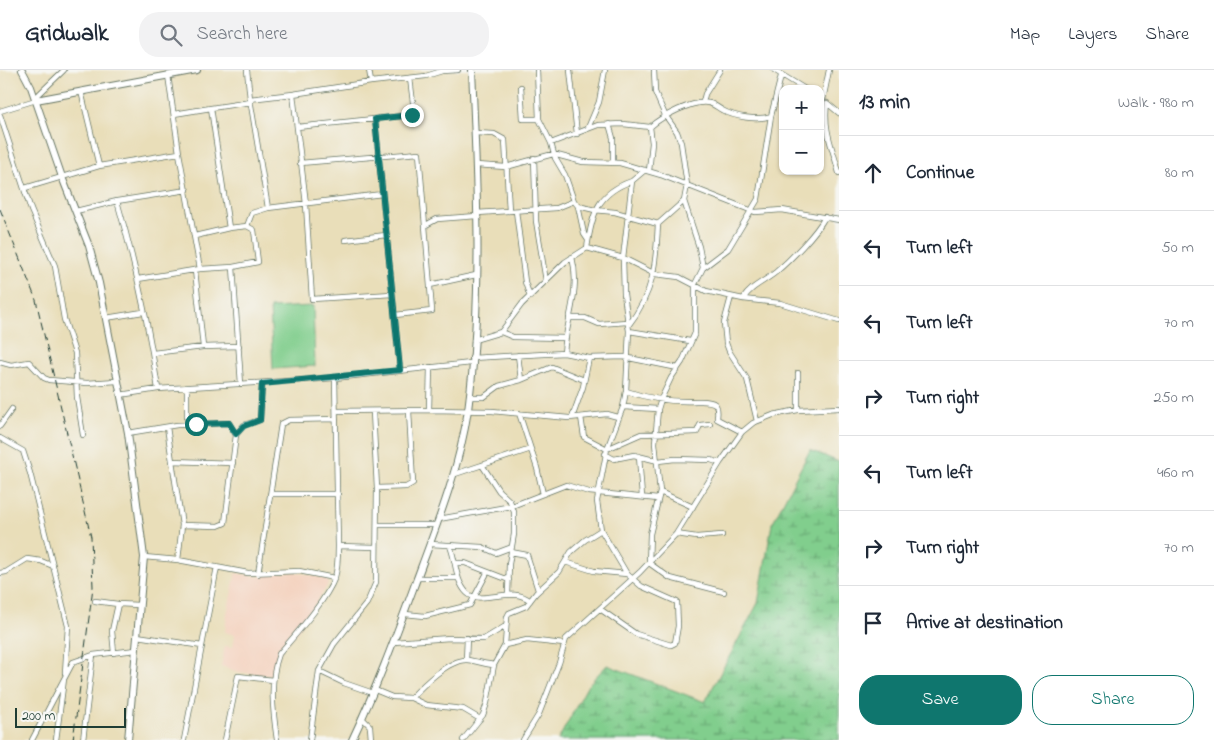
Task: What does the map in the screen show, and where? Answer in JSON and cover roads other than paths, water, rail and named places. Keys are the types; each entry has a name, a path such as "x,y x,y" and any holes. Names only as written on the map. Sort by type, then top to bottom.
{"street":[{"path":"22,70 36,99 100,283 128,433 144,557 128,740"},
{"path":"36,99 64,70"},
{"path":"0,111 36,99 197,70"},
{"path":"247,70 250,100 268,208"},
{"path":"369,70 370,82"},
{"path":"174,114 250,100 458,70"},
{"path":"352,740 405,614 455,474 468,411 474,340 477,215 472,70"},
{"path":"537,70 539,119 551,143 553,154 565,175 574,201 578,206 584,234 588,240"},
{"path":"570,70 577,134"},
{"path":"588,128 599,102 605,70"},
{"path":"654,70 655,92 665,114 674,126 681,144 687,185 684,201 699,247 702,268"},
{"path":"703,102 720,70"},
{"path":"774,70 798,85"},
{"path":"824,95 829,70"},
{"path":"168,74 179,153 195,236 204,347"},
{"path":"649,563 650,534 660,492 655,433 660,399 682,362 695,333 695,284 702,268 728,249 758,199 771,116 781,76"},
{"path":"297,127 414,114 410,78"},
{"path":"521,87 524,119 539,119"},
{"path":"81,91 99,166"},
{"path":"293,94 306,204 312,299 392,294"},
{"path":"824,101 839,113"},
{"path":"551,143 588,128 609,124 650,127 665,114 703,102 712,104 730,113 760,118 771,116"},
{"path":"211,108 229,228"},
{"path":"824,108 828,141 839,173"},
{"path":"0,116 31,210 55,266 68,332 73,345 83,435"},
{"path":"375,119 400,370"},
{"path":"609,124 612,138 613,162"},
{"path":"587,248 595,210 611,191 647,171 652,143 650,127"},
{"path":"475,134 494,134 505,140 509,211"},
{"path":"25,188 99,166 179,153"},
{"path":"300,163 419,153 426,224 431,312 395,315"},
{"path":"476,165 506,167 521,165 534,158 553,154 583,162 613,162 687,185 751,211 782,210 839,220"},
{"path":"534,158 534,208 538,242 546,281"},
{"path":"600,609 636,634 673,645 678,626 677,602 641,586 627,574 601,530 597,493 606,451 623,407 626,391 628,326 623,280 623,258 632,181"},
{"path":"76,211 187,190"},
{"path":"247,226 252,213 268,208 382,194"},
{"path":"426,224 437,219 534,208 557,208 574,201"},
{"path":"628,326 647,294 655,274 658,224 684,201"},
{"path":"117,202 138,279 153,353 158,389"},
{"path":"578,206 658,224"},
{"path":"516,211 525,282 530,297"},
{"path":"743,300 749,291 785,264 818,229 824,217"},
{"path":"138,279 258,262 254,230 247,226 195,236"},
{"path":"345,240 386,235"},
{"path":"474,340 501,332 546,281 572,257 587,248 623,258 655,274 679,277 706,291 743,300 772,302 839,321"},
{"path":"564,353 576,278 572,257"},
{"path":"233,267 240,346 241,384"},
{"path":"430,285 476,275"},
{"path":"731,297 724,322 726,343 728,351 746,380 757,421"},
{"path":"106,318 144,312"},
{"path":"569,318 586,318 599,324 628,326 690,342"},
{"path":"501,332 513,337 566,338"},
{"path":"153,353 204,347 240,346"},
{"path":"120,395 158,389 335,378 518,355 564,353 589,358 628,358 678,368"},
{"path":"518,355 521,380"},
{"path":"572,418 589,358"},
{"path":"0,362 11,364 29,362 47,380 77,383 117,381"},
{"path":"429,410 430,367"},
{"path":"469,397 484,397 499,386 521,380 552,367 584,380"},
{"path":"798,373 798,410"},
{"path":"277,740 273,680 279,654 307,619 334,578 338,546 335,378"},
{"path":"236,434 244,426 260,420 262,384"},
{"path":"187,387 187,425"},
{"path":"626,391 660,399 705,401 714,404 718,408 717,419 742,432"},
{"path":"623,407 658,409"},
{"path":"523,740 539,714 560,663 564,644 570,635 649,563 676,534 720,463 742,432 757,421 798,410 839,408"},
{"path":"0,426 12,409"},
{"path":"336,411 429,410 519,413 572,418 607,414 618,417"},
{"path":"377,488 406,487 413,483 409,411"},
{"path":"310,740 319,671 325,657 367,603 375,587 377,488 373,412"},
{"path":"519,413 543,494"},
{"path":"581,417 584,437 606,451 614,459 639,456 658,461 683,459 711,460 720,463"},
{"path":"258,574 281,424 290,420 336,419"},
{"path":"128,433 187,425 229,423 236,434 225,523 218,526 182,525"},
{"path":"606,451 633,436 655,433 697,432 700,425 710,424"},
{"path":"167,427 182,525 178,560"},
{"path":"0,438 12,443 23,451 68,626 66,673"},
{"path":"455,474 531,449"},
{"path":"639,456 642,497"},
{"path":"172,461 233,463"},
{"path":"482,465 499,491 510,501 515,519 508,595"},
{"path":"377,525 438,522 512,506 566,485 597,493 658,499"},
{"path":"660,492 693,507"},
{"path":"270,494 338,494"},
{"path":"464,740 480,718 487,703 494,665 505,645 504,627 509,613 523,608 538,590 559,572 571,552 601,530"},
{"path":"676,534 697,538 722,535"},
{"path":"430,544 482,547 496,553 512,549 526,555 538,590"},
{"path":"338,546 376,547"},
{"path":"450,546 456,563 458,578 467,593 476,597 520,594 530,601"},
{"path":"144,557 178,560 258,574 283,570 334,578"},
{"path":"0,573 6,572 27,559 41,561 52,566"},
{"path":"565,562 594,571 627,574"},
{"path":"456,563 465,563 509,580"},
{"path":"649,563 670,578 724,592"},
{"path":"184,740 217,568"},
{"path":"405,614 425,616 466,608 474,602 487,573"},
{"path":"417,578 458,578"},
{"path":"95,601 139,605"},
{"path":"114,653 112,631 118,604"},
{"path":"394,642 489,638 504,627"},
{"path":"137,636 202,646"},
{"path":"466,660 467,638"},
{"path":"505,645 527,640 564,644"},
{"path":"32,740 73,662 93,655 136,650"},
{"path":"83,740 93,655"},
{"path":"411,698 431,678 457,662 466,660 494,665"},
{"path":"319,671 344,684 392,697 411,698 426,705 463,709 480,718"},
{"path":"225,740 238,676 273,680"},
{"path":"56,740 64,679"},
{"path":"362,718 370,726 371,740"}],"railway":[{"path":"0,209 36,300 91,537 93,587 73,740"}]}
